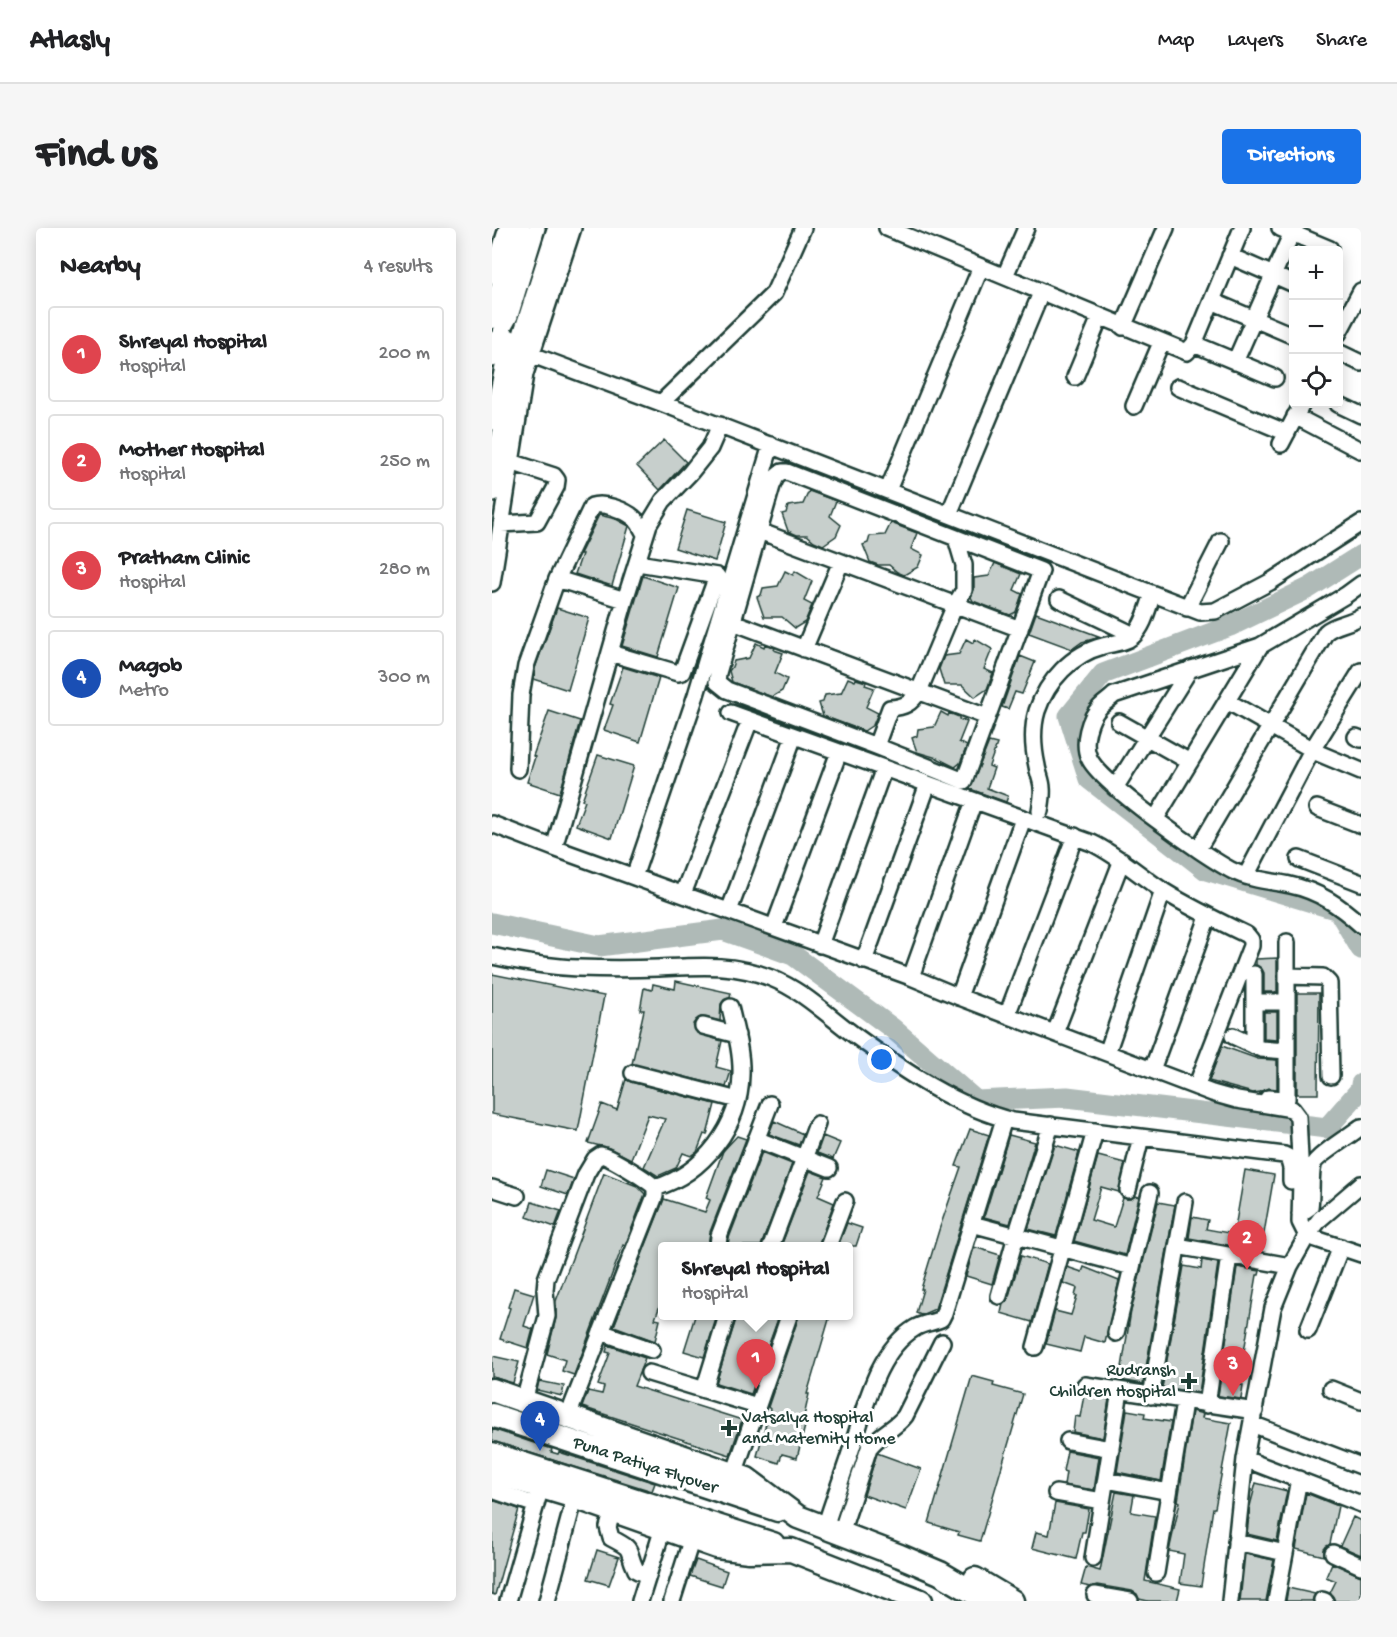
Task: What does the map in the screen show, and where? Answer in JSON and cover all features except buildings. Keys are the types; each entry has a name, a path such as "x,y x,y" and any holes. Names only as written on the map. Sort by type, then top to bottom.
{"highway":[{"path":"492,1390 568,1416 734,1485"},
{"name":"Puna Patiya Flyover","path":"492,1415 734,1485 798,1517 900,1556"},
{"name":"Puna Patiya Flyover","path":"492,1454 791,1550 888,1594 921,1601"},
{"path":"492,1472 538,1496 575,1497 717,1547 749,1551 791,1550"},
{"path":"900,1556 940,1573 988,1601"},
{"path":"900,1556 945,1565 991,1587 1012,1601"}],"main road":[{"path":"501,317 520,228"},
{"path":"492,491 509,346 558,228"}],"street":[{"path":"492,276 507,228"},
{"path":"492,583 525,375 509,346 501,317 537,228"},
{"path":"492,422 509,346 573,228"},
{"path":"661,403 774,293 803,228"},
{"path":"887,228 1187,352 1194,344 1242,228"},
{"path":"1005,276 1026,228"},
{"path":"1123,327 1166,228"},
{"path":"1235,362 1273,275 1288,230 1323,246"},
{"path":"1230,256 1289,282"},
{"path":"888,490 981,267"},
{"path":"949,514 1041,293"},
{"path":"1212,301 1289,334"},
{"path":"1343,326 1359,301"},
{"path":"1075,377 1100,317"},
{"path":"1134,406 1161,343"},
{"path":"1194,344 1275,378"},
{"path":"492,359 509,346"},
{"path":"509,346 720,425 1200,612 1215,611 1270,582 1361,523"},
{"path":"1342,354 1361,363"},
{"path":"1178,387 1284,438 1298,410 1360,450"},
{"path":"1343,406 1361,415"},
{"path":"554,848 645,534 663,501 710,448 720,425"},
{"path":"610,653 678,673 682,672 724,578 757,523 776,477 782,472 787,472 1041,571 964,781 721,687 717,682 757,523 771,445"},
{"path":"501,524 537,522 556,487 557,480 554,476 511,462"},
{"path":"518,769 524,674 557,579 592,506 598,504 626,513 636,519 645,534"},
{"path":"757,523 841,562 1020,630"},
{"path":"876,746 890,708 902,707 912,702 919,692 955,605 964,590 964,565 956,538"},
{"path":"1187,608 1221,541"},
{"path":"804,649 841,562"},
{"path":"638,563 724,578"},
{"path":"634,877 696,695 724,578"},
{"path":"557,579 625,600"},
{"path":"1361,584 1260,646 1114,695 1099,708 1090,723 1086,739 1088,757 1097,771 1115,788 1198,849 1246,876 1293,885 1320,894 1341,907 1361,925"},
{"path":"1040,811 1042,788 1036,763 1033,731 1044,694 1060,671 1080,656 1101,646 1125,641 1134,635 1153,594"},
{"path":"1059,599 1134,635"},
{"path":"1198,849 1326,632 1361,616"},
{"path":"733,622 987,717"},
{"path":"1156,818 1260,646"},
{"path":"1115,788 1190,669"},
{"path":"1246,876 1312,750 1361,671"},
{"path":"1227,701 1312,750 1361,771"},
{"path":"732,713 1075,836 1109,851 1163,891 1208,917 1246,934 1251,940 1251,946 1196,1087"},
{"path":"683,894 750,720"},
{"path":"1119,722 1190,762"},
{"path":"729,911 794,736"},
{"path":"774,927 839,752"},
{"path":"820,945 884,768"},
{"path":"864,961 928,784"},
{"path":"911,977 974,801"},
{"path":"1317,808 1361,825"},
{"path":"959,997 1023,819"},
{"path":"492,824 911,977 1196,1087 1234,1099 1292,1109 1298,1117 1302,1229 1307,1236 1361,1254"},
{"path":"1007,1015 1075,836"},
{"path":"1299,859 1361,883"},
{"path":"1055,1033 1122,860"},
{"path":"1107,1053 1163,891"},
{"path":"1152,1070 1208,917"},
{"path":"1234,1099 1238,1095 1287,1099 1287,942"},
{"path":"492,956 575,968 704,965 726,966 750,971 774,979 803,995 857,1037 918,1077 973,1108 1004,1119 1288,1157 1291,1168 1292,1210 1301,1211 1310,1208 1313,1163 1320,1155 1342,1143 1361,1127"},
{"path":"1254,974 1254,1046"},
{"path":"1287,976 1323,977 1329,983 1331,1076"},
{"path":"1254,1002 1287,1002"},
{"path":"655,1188 684,1175 714,1148 726,1132 738,1100 742,1074 730,1007"},
{"path":"703,1026 736,1035"},
{"path":"1233,1036 1261,1049 1287,1051"},
{"path":"633,1073 738,1100"},
{"path":"718,1242 770,1104"},
{"path":"833,1530 872,1390 894,1346 916,1327 940,1319 1004,1119"},
{"path":"773,1242 817,1124"},
{"path":"999,1296 1051,1125"},
{"path":"1035,1347 1095,1131"},
{"path":"1128,1190 1141,1137"},
{"path":"756,1139 829,1168"},
{"path":"524,1401 547,1316 544,1290 546,1279 590,1166 601,1155 608,1156 651,1182 655,1188 655,1196 568,1416"},
{"path":"1230,1601 1245,1459 1273,1308 1290,1266 1307,1236 1320,1219 1361,1184"},
{"path":"492,1188 517,1196"},
{"path":"1116,1333 1150,1193"},
{"path":"830,1242 845,1201"},
{"path":"1151,1396 1185,1202"},
{"path":"972,1224 1132,1268"},
{"path":"1177,1246 1290,1266"},
{"path":"1308,1330 1341,1247"},
{"path":"1207,1406 1229,1256"},
{"path":"704,1390 726,1320"},
{"path":"734,1485 788,1320"},
{"path":"601,1332 652,1350"},
{"path":"833,1530 869,1448 877,1438 899,1424 905,1416 942,1342"},
{"path":"649,1373 758,1406"},
{"path":"1085,1385 1207,1406 1254,1418 1361,1466"},
{"path":"1330,1389 1361,1401"},
{"path":"1093,1558 1120,1391"},
{"path":"1156,1573 1184,1402"},
{"path":"1068,1441 1111,1449"},
{"path":"1245,1459 1361,1504"},
{"path":"1276,1601 1299,1479"},
{"path":"1106,1480 1169,1492"},
{"path":"492,1490 538,1496 508,1601"},
{"path":"1056,1492 1102,1501"},
{"path":"548,1601 575,1497"},
{"path":"613,1510 608,1527 611,1538 625,1544 636,1570 648,1576"},
{"path":"640,1601 663,1528"},
{"path":"672,1601 692,1538"},
{"path":"1236,1542 1285,1553"},
{"path":"1333,1553 1361,1566"},
{"path":"1095,1595 1130,1601"}],"waterway":[{"path":"1361,555 1309,588 1230,626 1103,674 1069,716 1089,779 1206,870 1338,910 1361,949"},
{"path":"492,923 599,946 723,930 793,955 892,1028 976,1101 1067,1097 1327,1128 1361,1089 1361,1084"}],"place":[{"name":"Mother Hospital","path":"1247,1270"},
{"name":"Rudransh Children Hospital","path":"1189,1381"},
{"name":"Shreyal Hospital","path":"756,1389"},
{"name":"Pratham Clinic","path":"1233,1396"},
{"name":"Vatsalya Hospital and Maternity Home","path":"729,1428"},
{"name":"Magob","path":"540,1451"}]}
